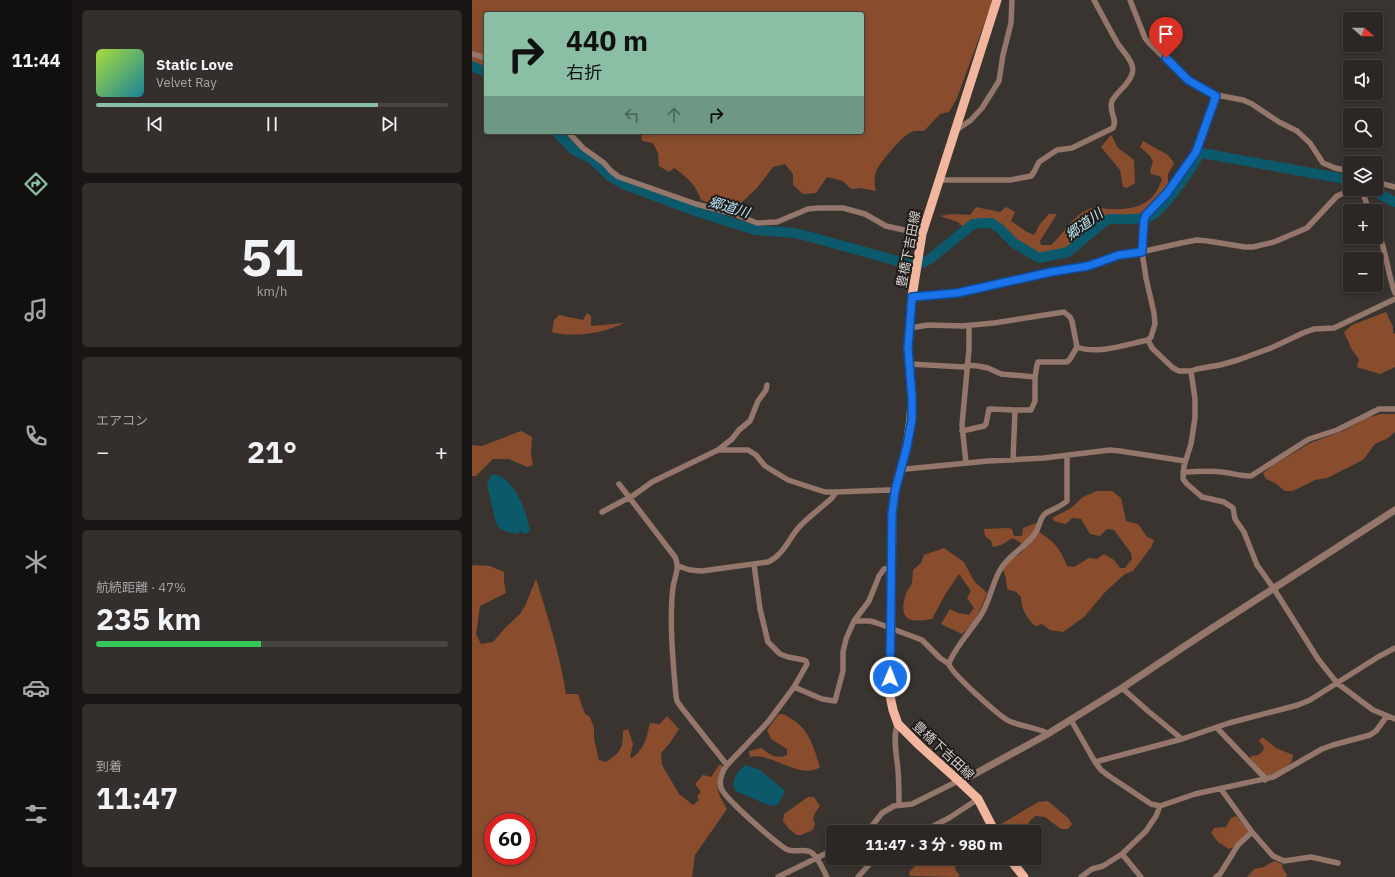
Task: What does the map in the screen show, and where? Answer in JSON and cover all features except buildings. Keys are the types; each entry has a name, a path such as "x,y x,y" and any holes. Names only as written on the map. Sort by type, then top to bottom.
{"main road":[{"name":"豊橋下吉田線","path":"991,825 978,799 898,724 890,696 890,628 892,514 895,491 907,446 912,419 909,364 910,328 912,297 922,234 997,0"},
{"path":"1014,865 1019,875"}],"street":[{"path":"954,131 958,130 971,120 982,108 998,81 1011,23 1012,0"},
{"path":"939,178 943,180 1010,180 1026,178 1031,176 1038,162 1056,150 1072,148 1113,128 1115,125 1111,107 1112,102 1130,80 1133,69 1132,64 1118,44 1094,0"},
{"path":"1130,0 1145,38 1188,80 1216,96 1243,100 1252,104 1279,122 1297,131 1310,143 1323,163 1335,168 1343,169"},
{"path":"472,54 484,57"},
{"path":"1077,347 1093,350 1148,340 1151,337 1155,324 1142,252 1144,218 1167,193 1196,152 1216,96"},
{"path":"570,134 583,148 604,162 611,172 619,177 696,204 757,222 777,222 808,210 818,208 843,208 866,214 892,227 922,234"},
{"path":"1383,184 1395,187"},
{"path":"912,297 957,293 1051,272 1088,266 1119,255 1142,252 1197,240 1253,247 1281,240 1308,228 1337,196 1343,193"},
{"path":"1382,244 1390,279 1395,293"},
{"path":"1148,340 1152,348 1173,368 1179,371 1191,371 1238,360 1271,348 1314,329 1334,328 1395,299"},
{"path":"910,328 928,325 969,326 1014,321 1064,312 1070,317 1077,347 1067,362 1038,362 1035,377 1035,401 1031,410 989,409 986,424 984,426 962,431"},
{"path":"966,463 962,431 969,349 969,326"},
{"path":"909,364 967,365 988,368 1001,374 1035,377"},
{"path":"1191,371 1195,399 1195,418 1191,444 1185,461 1183,479 1202,496 1224,502 1232,508 1235,518 1244,532 1255,561 1318,658 1337,683 1372,710 1395,719"},
{"path":"602,512 652,482 718,450 750,421 758,401 766,390 767,385"},
{"path":"1183,472 1206,471 1251,476 1309,439 1337,430 1379,409 1395,409"},
{"path":"1013,460 1015,410"},
{"path":"718,450 748,450 765,466 788,480 825,492 895,491"},
{"path":"901,468 906,469 1092,452 1120,451 1185,461"},
{"path":"949,664 953,655 982,614 1000,569 1007,560 1033,537 1037,531 1041,518 1067,501 1067,455"},
{"path":"618,484 629,496 675,557 678,566 673,586 672,603 673,658 676,696 681,707 727,765"},
{"path":"678,566 690,570 702,571 768,562 780,554 801,525 832,498 836,492"},
{"path":"873,825 882,813 894,806 912,804 956,782 960,782 1071,720 1395,510"},
{"path":"754,564 760,609 768,642 780,654 806,661 804,669 794,687 768,722 727,765 721,778 720,786 723,794 750,820 787,850 806,851 812,853 827,877"},
{"path":"794,687 822,699 835,701 843,671 844,647 854,621 869,601 879,576 884,570 892,568"},
{"path":"854,621 870,621 922,640 940,658 949,664 950,668 959,679 997,713 1007,720 1045,732 1046,735"},
{"path":"1095,762 1182,739 1229,723 1298,705 1310,700 1395,648"},
{"path":"1122,688 1182,739"},
{"path":"1071,720 1095,762 1109,776 1151,804 1160,806 1195,794 1233,785 1265,780 1283,773 1306,758 1333,744 1370,735 1376,731 1387,716"},
{"path":"898,724 896,727 896,749 899,805"},
{"path":"1217,728 1264,777 1265,780"},
{"path":"1221,789 1252,832 1273,856 1284,861 1311,857 1338,863"},
{"path":"936,825 978,799"},
{"path":"1081,877 1092,869 1103,866 1122,854 1146,831 1156,816 1160,806"},
{"path":"1216,877 1220,874 1238,846 1252,832"},
{"path":"778,877 826,853"},
{"path":"1122,854 1141,877"},
{"path":"858,877 869,865"}],"shaded area":[{"path":"472,0 993,0 957,98 949,112 940,114 924,131 910,133 895,146 885,157 876,172 874,182 876,191 860,188 851,189 843,181 827,177 816,193 803,194 793,185 793,174 785,164 773,167 757,188 739,205 722,207 701,200 697,190 683,174 674,168 669,172 659,166 658,153 653,143 642,141 641,134 864,134 864,12 484,12 484,68 472,63"},
{"path":"1111,135 1117,147 1134,160 1135,183 1127,188 1123,187 1120,170 1101,147"},
{"path":"1143,141 1168,155 1174,163 1168,174 1168,184 1148,208 1138,215 1110,217 1099,220 1070,245 1055,253 1047,255 1034,252 1015,241 990,220 978,220 964,228 958,222 940,216 952,214 970,215 976,207 1000,212 1006,207 1015,212 1011,221 1034,235 1040,224 1049,214 1057,214 1040,241 1041,245 1051,245 1078,216 1089,209 1125,209 1141,205 1153,196 1162,179 1159,176 1151,174 1150,171 1153,162 1150,156 1140,147"},
{"path":"1386,312 1393,327 1393,333 1395,334 1395,367 1380,374 1357,367 1359,359 1352,350 1344,332 1352,325"},
{"path":"587,313 591,316 591,326 624,323 616,327 589,334 569,335 552,332 554,320 559,315 583,320"},
{"path":"1380,414 1395,414 1395,432 1388,438 1375,444 1363,460 1327,478 1315,480 1293,491 1285,491 1275,483 1266,479 1263,473 1310,443 1343,431 1367,418"},
{"path":"521,431 532,437 531,454 533,465 527,467 509,459 493,459 476,476 472,476 472,445 482,446"},
{"path":"1097,491 1112,491 1121,498 1126,521 1138,524 1147,537 1154,540 1152,546 1133,571 1125,574 1106,591 1084,617 1063,632 1050,630 1042,624 1035,626 1025,613 1021,597 1016,592 1007,589 1006,578 1003,570 1011,559 1020,554 1024,549 1021,543 1013,538 1001,545 993,547 991,541 985,536 984,529 1008,528 1012,529 1014,536 1022,536 1023,528 1037,523 1036,530 1059,549 1067,566 1074,567 1089,558 1097,559 1104,554 1114,560 1120,568 1125,568 1132,559 1131,553 1114,530 1107,529 1100,536 1090,534 1081,519 1072,518 1066,524 1054,521 1052,518 1071,508 1083,497"},
{"path":"944,548 964,562 974,581 987,593 971,625 962,634 941,624 950,609 958,613 969,615 974,608 967,598 971,591 959,574 946,593 932,619 920,621 910,619 904,614 904,601 912,584 913,570 921,563 924,555"},
{"path":"474,565 490,566 504,572 506,593 480,606 476,634 481,644 493,642 520,614 525,606 536,579 557,650 566,694 578,694 585,714 590,717 594,728 594,739 599,760 606,762 618,753 622,746 623,731 628,729 633,744 630,757 632,758 640,751 646,738 650,723 660,724 667,716 679,729 661,753 662,765 679,794 693,805 699,800 697,796 701,792 695,784 703,775 711,777 720,764 723,767 718,789 727,809 695,855 692,877 472,877 472,566"},
{"path":"779,714 786,715 802,727 810,739 820,767 814,770 800,770 764,757 750,757 749,751 761,748 776,757 787,755 787,749 771,739 767,730"},
{"path":"1262,737 1276,748 1293,755 1292,761 1287,766 1278,772 1267,776 1262,773 1250,759 1251,756 1258,755 1263,751 1264,747 1259,741"},
{"path":"808,797 814,797 820,806 813,819 815,823 813,830 797,835 789,829 783,821 784,814"},
{"path":"1048,801 1068,818 1072,824 1068,829 1061,829 1045,817 1035,816 1029,822 1028,825 1000,825 1038,802"},
{"path":"1236,816 1248,830 1248,833 1234,847 1229,849 1218,842 1211,833 1214,828 1226,827 1231,818"},
{"path":"1274,861 1282,864 1287,875 1286,877 1247,877 1254,869 1264,867"},
{"path":"916,865 956,865 956,871 960,875 958,877 910,876 909,872"}],"water":[{"path":"492,474 500,476 507,481 518,496 526,514 530,531 526,534 520,531 518,534 505,531 496,523 487,484"},
{"path":"746,765 760,770 784,790 778,804 775,806 768,805 736,791 733,786 735,777"}],"waterway":[{"name":"郷道川","path":"472,66 484,71"},
{"name":"郷道川","path":"558,134 574,150 592,159 611,177 623,184 698,212 755,230 794,233 912,265"},
{"name":"郷道川","path":"922,263 930,259 973,224 984,223 991,223 999,228 1014,243 1039,258 1068,252 1109,219 1141,219 1149,217 1155,213 1169,199 1199,155 1202,153 1343,179"},
{"name":"郷道川","path":"1383,196 1395,202"}],"route":[{"path":"890,677 893,537 892,514 895,491 907,446 912,419 908,348 912,297 957,293 1059,270 1088,266 1119,255 1142,252 1144,220 1146,215 1167,193 1196,152 1216,96 1188,80 1179,73 1166,58"}]}
